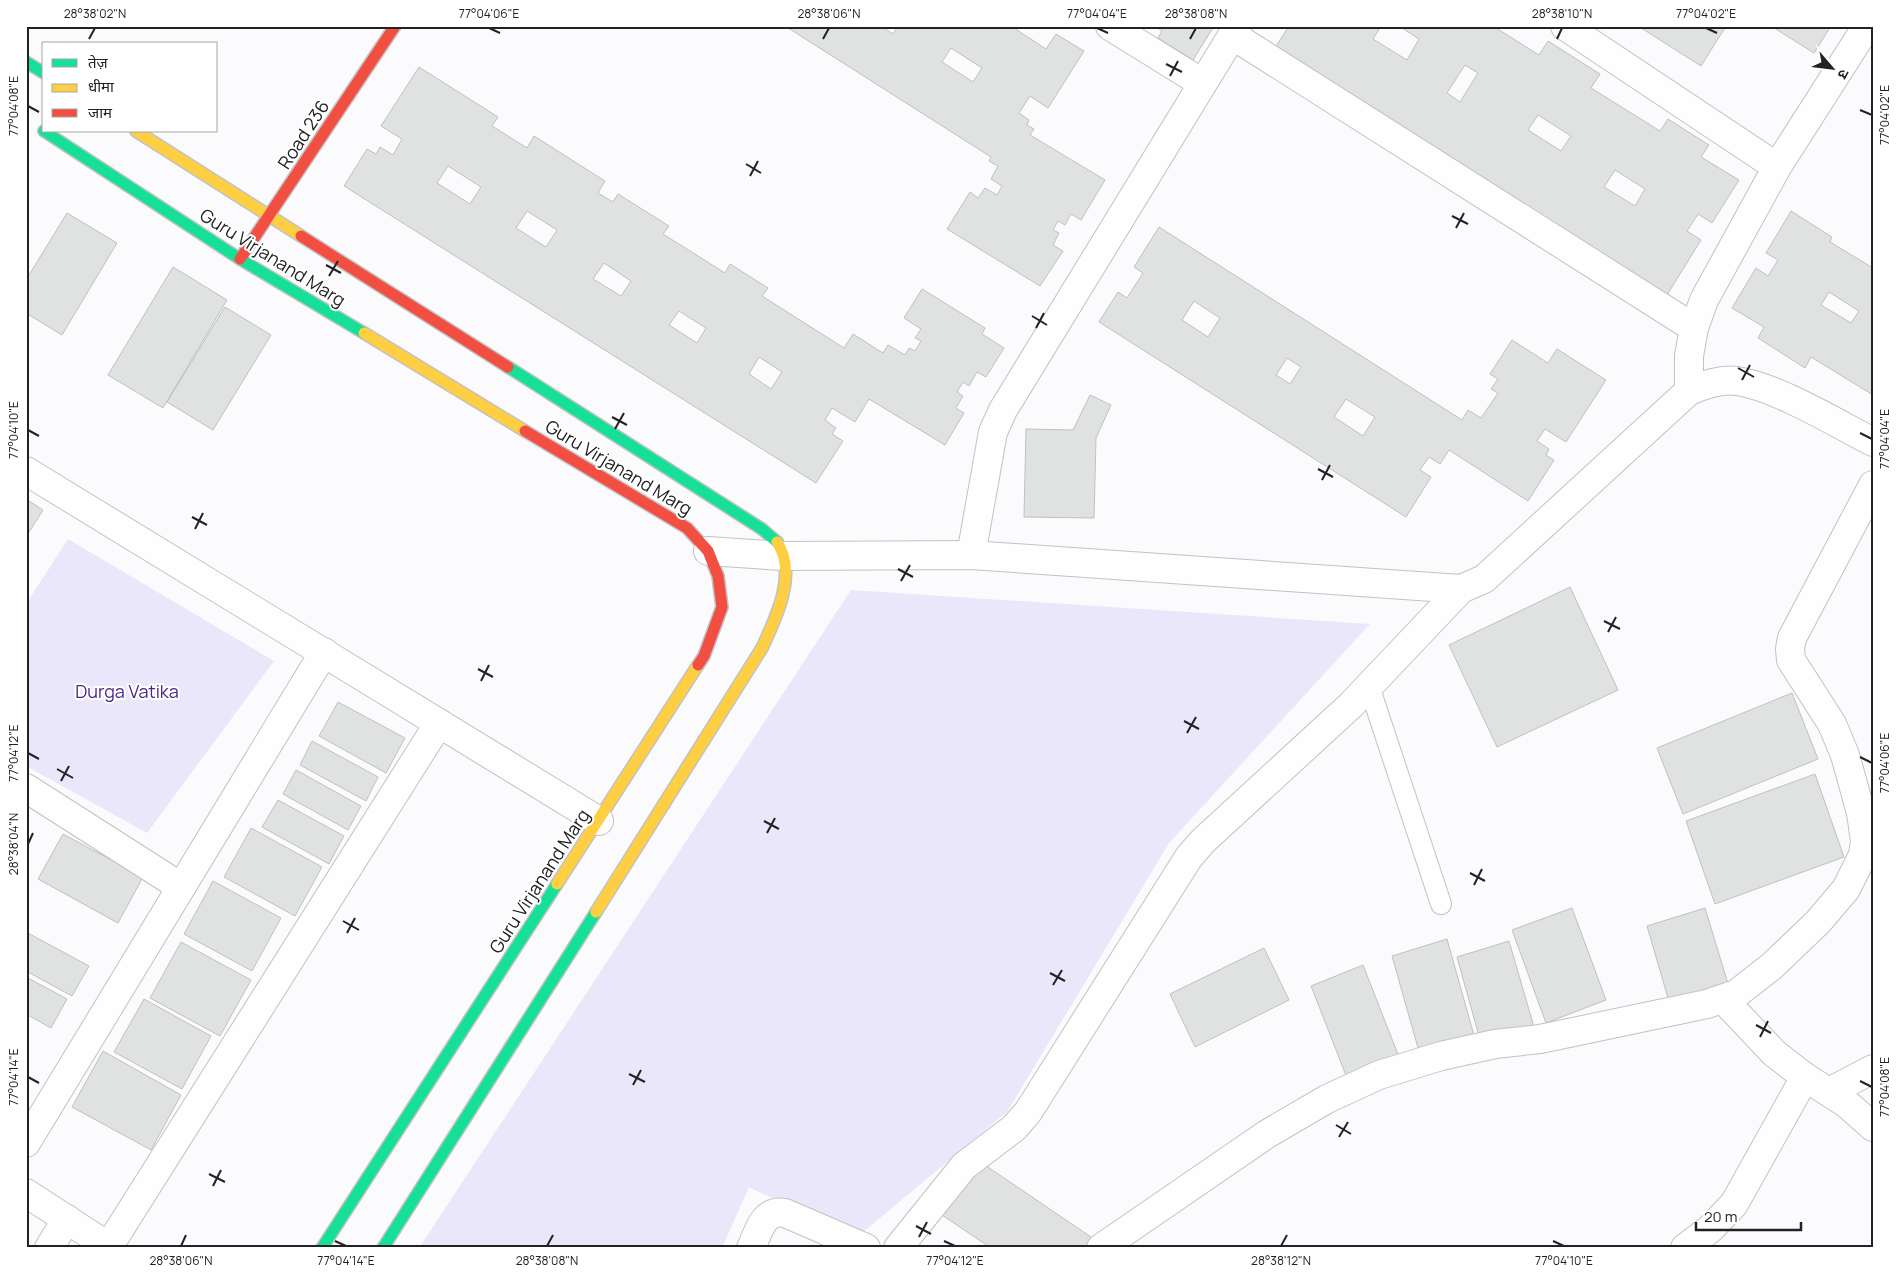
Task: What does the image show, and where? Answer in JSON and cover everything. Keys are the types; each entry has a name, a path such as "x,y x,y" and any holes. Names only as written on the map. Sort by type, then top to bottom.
{"street":[{"name":"Road 236","path":"240,259 395,26"},
{"path":"1110,26 1202,83"},
{"path":"1565,26 1777,167"},
{"path":"1689,391 1689,356 1694,328 1715,278 1777,167 1867,26"},
{"path":"971,555 993,432 1003,410 1235,31 1694,328"},
{"path":"26,62 42,73"},
{"name":"Guru Virjanand Marg","path":"32,123 42,130"},
{"name":"Guru Virjanand Marg","path":"46,132 240,259 687,528 708,551 718,576 722,607 704,656 599,821 446,1053 322,1248"},
{"name":"Guru Virjanand Marg","path":"138,132 762,528 779,545 782,556"},
{"path":"898,1248 964,1166 1014,1128 1028,1112 1189,857 1203,841 1351,705 1461,589 1484,579 1689,391 1713,382 1736,381 1754,385 1795,402 1873,442"},
{"path":"26,471 599,821"},
{"path":"1101,1248 1267,1134 1327,1099 1379,1075 1450,1054 1496,1044 1540,1039 1723,999 1736,994 1772,966 1818,922 1846,889 1863,856 1865,833 1848,764 1832,724 1791,660 1790,649 1792,638 1873,485"},
{"path":"708,551 782,556 971,555 1461,589"},
{"path":"383,1248 762,648 775,622 782,596 782,556"},
{"path":"26,1143 324,652"},
{"path":"26,1193 110,1247 439,723"},
{"path":"26,788 181,887"},
{"path":"1723,999 1753,1034 1805,1077 1847,1104 1873,1128"},
{"path":"1829,1092 1873,1068"},
{"path":"1685,1248 1710,1229 1734,1204 1805,1077"},
{"path":"751,1248 765,1217 777,1211 866,1248"},
{"path":"49,1248 67,1220"}],"lane":[{"path":"1369,686 1441,904"}],"green space":[{"name":"Durga Vatika","path":"68,539 274,661 147,833 26,766 26,604"},
{"path":"851,590 1370,624 1169,843 1007,1112 856,1238 749,1187 722,1248 419,1248"}],"building":[{"path":"785,26 881,26 893,34 898,26 1011,26 1046,49 1056,34 1084,51 1048,108 1030,96 1019,113 1029,120 1027,125 1034,129 1030,135 1105,180 1081,220 1071,214 1065,225 1058,221 1053,230 1059,233 1053,245 1063,251 1040,286 947,229 970,192 978,198 985,188 997,195 1002,186 991,179 998,166 989,161 991,157","holes":["951,48 982,68 973,82 942,62"]},
{"path":"1155,26 1214,26 1193,60 1158,38 1162,31"},
{"path":"1289,26 1381,26 1373,39 1407,60 1419,39 1399,26 1493,26 1539,55 1548,41 1600,74 1591,88 1660,131 1668,119 1709,145 1701,157 1739,180 1712,223 1698,214 1687,231 1701,240 1667,295 1275,48","holes":["1465,65 1478,73 1460,102 1447,93","1538,115 1571,136 1561,151 1528,130","1615,170 1645,189 1635,206 1604,187"]},
{"path":"1638,26 1726,26 1701,66"},
{"path":"1771,26 1831,26 1814,53"},
{"path":"419,67 498,117 492,126 527,148 534,136 605,181 598,193 613,202 618,194 669,226 663,234 725,273 730,264 768,288 762,296 844,348 853,334 883,353 888,345 905,355 909,348 915,351 921,341 915,338 921,329 904,318 922,289 985,328 982,334 1004,348 986,377 977,372 969,386 963,382 957,392 963,396 956,408 964,413 945,445 869,399 855,422 832,408 825,420 836,428 832,434 843,441 816,483 344,186 367,149 376,154 380,147 393,155 402,139 381,126","holes":["448,166 481,187 470,204 437,183","527,211 557,230 546,247 516,228","604,263 631,281 621,296 593,279","679,311 706,328 697,343 669,325","759,357 782,372 771,389 749,374"]},
{"path":"1791,211 1832,237 1830,242 1873,268 1873,395 1811,357 1805,368 1758,338 1764,327 1732,308 1756,268 1768,276 1778,260 1766,253","holes":["1829,292 1859,311 1851,323 1821,305"]},
{"path":"67,213 117,243 62,335 26,313 26,280"},
{"path":"1159,227 1462,420 1468,410 1481,418 1498,393 1491,389 1498,379 1490,374 1512,340 1548,363 1557,349 1606,380 1566,442 1545,429 1537,441 1549,449 1546,455 1554,460 1528,501 1449,450 1440,464 1429,457 1420,470 1431,477 1406,517 1099,322 1118,292 1127,298 1143,273 1134,267","holes":["1194,301 1220,318 1208,337 1182,320","1287,358 1301,367 1290,384 1276,375","1346,399 1375,417 1363,436 1334,417"]},
{"path":"173,267 227,300 163,408 108,375"},
{"path":"225,307 271,335 213,430 167,402"},
{"path":"1090,395 1111,405 1096,438 1094,518 1024,517 1026,429 1073,430"},
{"path":"26,499 43,510 26,537"},
{"path":"1570,587 1618,690 1497,747 1449,645"},
{"path":"1792,693 1818,759 1683,814 1657,748"},
{"path":"338,702 405,738 386,773 319,736"},
{"path":"312,741 378,777 366,801 300,765"},
{"path":"296,770 361,806 348,830 283,794"},
{"path":"1815,774 1844,857 1715,904 1686,821"},
{"path":"278,800 344,836 329,864 262,827"},
{"path":"251,828 322,867 295,916 224,877"},
{"path":"63,834 143,877 118,923 38,879"},
{"path":"213,881 281,918 252,971 184,934"},
{"path":"1572,908 1606,1000 1546,1023 1512,930"},
{"path":"1705,908 1729,987 1670,1005 1647,926"},
{"path":"26,932 89,966 72,996 26,971"},
{"path":"1447,939 1475,1039 1420,1055 1392,956"},
{"path":"1509,941 1534,1027 1481,1043 1457,957"},
{"path":"181,942 251,980 220,1036 150,998"},
{"path":"1264,948 1289,1000 1195,1047 1170,994"},
{"path":"1363,965 1399,1057 1347,1078 1311,986"},
{"path":"26,977 67,999 51,1028 26,1014"},
{"path":"144,999 211,1036 182,1089 114,1052"},
{"path":"103,1051 181,1095 151,1150 72,1107"},
{"path":"979,1161 1094,1239 1083,1248 991,1248 942,1215"}],"traffic: fast":[{"path":"26,62 42,72"},
{"path":"46,132 240,259 364,333"},
{"path":"508,367 762,529 777,542"},
{"path":"322,1248 557,884"},
{"path":"383,1248 596,912"}],"traffic: slow":[{"path":"138,132 301,236"},
{"path":"364,333 525,431"},
{"path":"596,912 762,648 783,595 785,581 783,554 777,542"},
{"path":"557,884 698,665"}],"traffic: jam":[{"path":"240,259 395,26"},
{"path":"301,236 508,367"},
{"path":"525,431 687,528 708,551 718,576 722,607 704,656 698,665"}]}
